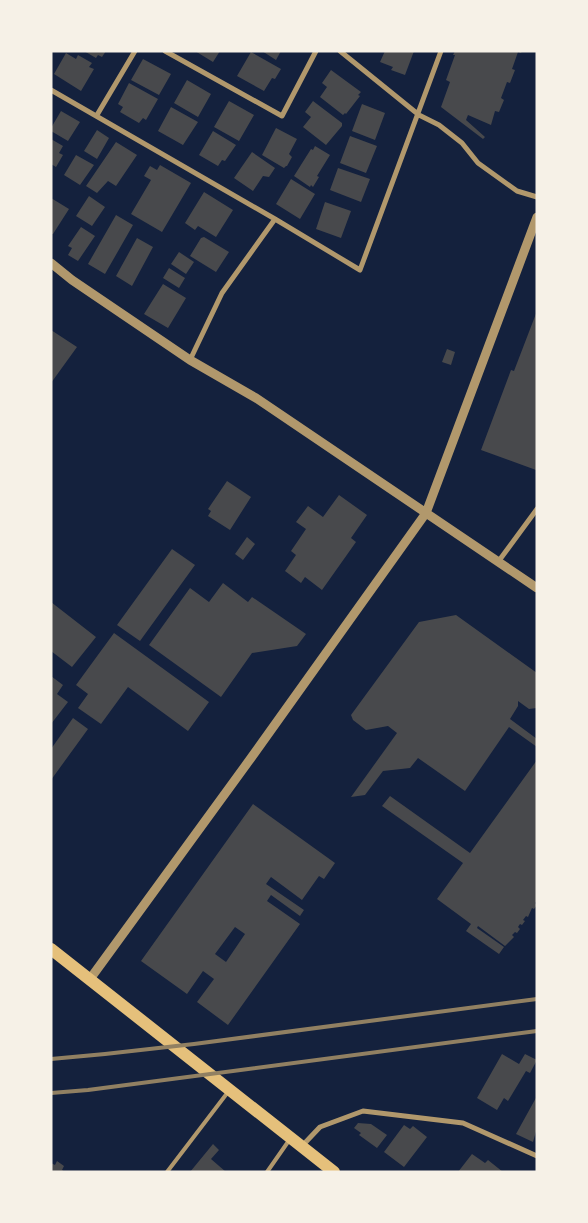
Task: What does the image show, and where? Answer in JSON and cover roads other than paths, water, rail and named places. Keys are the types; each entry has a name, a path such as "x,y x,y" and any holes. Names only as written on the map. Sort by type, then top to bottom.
{"main road":[{"path":"51,949 334,1172"}],"street":[{"path":"97,116 135,51"},
{"path":"165,51 282,116 316,51"},
{"path":"340,51 419,115 439,125 462,143 478,163 517,191 537,197"},
{"path":"51,90 360,270 442,51"},
{"path":"90,980 426,513 537,216"},
{"path":"190,360 222,293 275,219"},
{"path":"51,263 72,280 190,360 256,398 537,588"},
{"path":"498,562 537,509"},
{"path":"302,1147 320,1126 363,1111 463,1124 537,1156"}],"lane":[{"path":"167,1172 230,1089"},
{"path":"267,1172 291,1138"}],"railway":[{"path":"51,1059 194,1044 537,999"},
{"path":"51,1093 88,1090 537,1031"}]}
